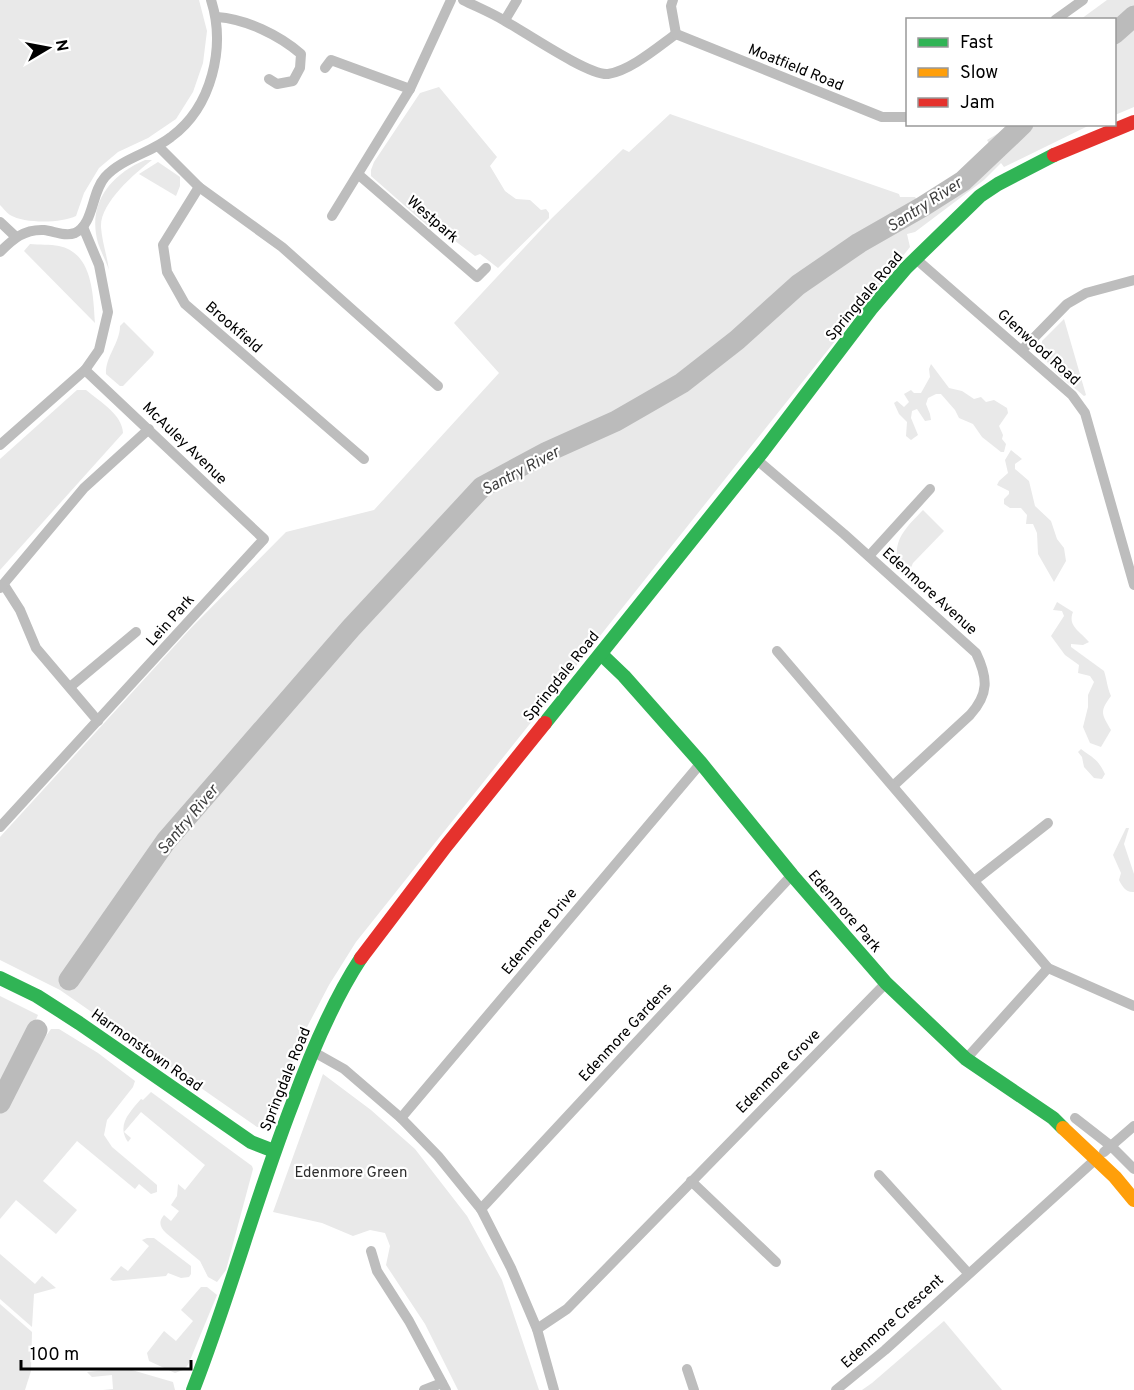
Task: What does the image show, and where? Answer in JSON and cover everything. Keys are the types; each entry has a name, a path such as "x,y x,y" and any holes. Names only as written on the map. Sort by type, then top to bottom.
{"street":[{"path":"0,252 16,237 26,232 45,230 56,234 74,233 83,227 89,219 98,187 105,177 130,159 158,146 187,123 208,90 213,70 217,17 212,0"},
{"path":"332,216 410,88 451,0"},
{"path":"463,0 505,20 548,47 599,74 622,70 676,34 671,6 673,0"},
{"path":"505,20 517,0"},
{"path":"1057,18 1083,0"},
{"path":"217,17 235,18 289,44 302,54 300,68 292,81 277,84 269,79"},
{"name":"Moatfield Road","path":"676,34 882,117 906,117"},
{"path":"325,68 331,60 410,88"},
{"name":"Springdale Road","path":"193,1390 220,1320 274,1151 312,1051 351,973 367,949 446,846 756,459 871,309 906,268 963,211 998,184 1066,149 1134,122"},
{"path":"158,146 200,187 282,247 438,386"},
{"name":"Westpark","path":"359,175 477,277 486,267"},
{"name":"Brookfield","path":"200,187 163,245 167,272 185,304 364,459"},
{"path":"0,222 16,237"},
{"path":"0,445 85,370 99,350 108,312 99,265 83,227"},
{"name":"Glenwood Road","path":"916,259 1072,395 1085,413 1134,585"},
{"path":"1022,350 1067,304 1086,293 1134,280"},
{"name":"McAuley Avenue","path":"85,370 264,540"},
{"path":"98,720 36,648 20,610 2,586 84,488 149,429"},
{"name":"Edenmore Avenue","path":"756,459 869,556 976,653 984,669 986,684 980,704 893,786"},
{"name":"Edenmore Avenue","path":"869,556 930,489"},
{"name":"Lein Park","path":"0,828 264,540"},
{"name":"Lein Park","path":"70,687 136,632"},
{"path":"777,651 1048,968 1134,1006"},
{"name":"Edenmore Park","path":"601,654 624,676 701,763 792,875 886,983 966,1059 1104,1152 1134,1200"},
{"name":"Edenmore Drive","path":"400,1118 701,763"},
{"path":"974,881 1048,823"},
{"name":"Edenmore Gardens","path":"481,1209 792,875"},
{"path":"966,1059 1048,968"},
{"name":"Harmonstown Road","path":"0,978 37,996 79,1023 251,1142 274,1151"},
{"name":"Edenmore Grove","path":"537,1329 567,1309 886,983"},
{"path":"312,1051 344,1069 400,1118 438,1156 481,1209 511,1268 537,1329 554,1390"},
{"path":"1075,1118 1104,1152 1134,1169"},
{"name":"Edenmore Crescent","path":"836,1390 885,1350 1134,1126"},
{"path":"879,1175 968,1273"},
{"path":"691,1181 776,1262"},
{"path":"371,1251 377,1270 409,1321 444,1386 424,1390"},
{"path":"687,1368 694,1390"}],"green space":[{"path":"0,0 199,0 207,31 203,63 193,92 176,119 148,138 118,152 99,168 84,193 76,216 43,222 25,220 10,215 0,205"},
{"path":"1107,0 1134,0 1134,107 1116,115 1116,18 1082,18"},
{"path":"439,87 497,157 490,166 505,191 516,199 530,200 541,210 546,209 549,213 549,218 498,268 480,254 475,256 434,225 429,227 371,176 374,162 420,93"},
{"path":"670,114 899,194 900,197 915,197 918,201 992,148 987,140 1010,126 1088,126 1004,167 1001,163 984,180 915,232 907,234 910,247 356,942 329,985 306,1029 270,1122 264,1127 257,1127 60,990 0,960 0,837 191,628 286,532 374,510 499,373 454,323 551,219 623,149 629,152"},
{"path":"145,160 152,160 119,190 102,218 101,227 109,270 95,229 99,204 104,192 121,174"},
{"path":"158,162 180,177 180,186 176,196 139,174"},
{"path":"30,244 59,246 79,257 85,266 92,288 95,323 24,251"},
{"path":"1064,319 1086,395 1084,396 1056,372 1044,357 1042,341"},
{"path":"124,322 154,352 123,386 120,386 106,374 106,368 118,338 120,326"},
{"path":"931,364 949,388 962,391 974,399 981,397 986,402 994,400 1007,408 1008,413 999,426 1003,435 1002,439 1006,444 1004,452 982,437 973,424 959,418 941,394 928,398 926,404 931,420 925,421 917,409 912,411 911,418 918,435 911,440 906,436 907,422 899,414 894,403 897,401 904,407 909,402 904,394 911,390 914,393 921,393 930,377"},
{"path":"77,390 86,390 109,408 119,420 123,433 0,570 0,459"},
{"path":"1011,450 1022,459 1015,464 1015,469 1029,481 1035,506 1051,521 1057,539 1064,548 1066,561 1054,582 1038,554 1037,533 1033,524 1026,524 1027,515 1021,508 1010,508 1004,504 1009,491 997,485 1008,473 1005,460"},
{"path":"923,510 944,531 913,563 909,572 897,557 898,543 904,531"},
{"path":"1057,602 1073,612 1073,625 1089,642 1083,645 1071,644 1071,647 1104,671 1111,696 1103,713 1111,730 1101,747 1090,743 1083,727 1088,707 1088,695 1094,682 1090,676 1078,673 1079,665 1065,655 1051,636 1064,616 1062,611 1053,610"},
{"path":"1081,749 1100,765 1105,774 1102,779 1094,778 1084,767 1082,757 1078,752"},
{"path":"1126,828 1129,828 1124,844 1134,874 1134,892 1127,890 1120,882 1121,873 1113,855"},
{"path":"0,996 38,1015 0,1101"},
{"path":"51,1029 59,1029 98,1053 135,1081 133,1087 107,1120 104,1135 112,1147 157,1185 157,1192 151,1194 139,1184 135,1189 77,1141 43,1181 77,1210 56,1234 16,1200 0,1219 0,1101"},
{"name":"Edenmore Green","path":"323,1074 371,1110 415,1149 467,1216 502,1280 539,1390 458,1390 425,1324 386,1265 390,1246 385,1233 370,1230 353,1236 322,1223 273,1212"},
{"path":"151,1092 252,1166 226,1270 217,1282 208,1277 200,1261 166,1233 161,1224 164,1215 171,1221 179,1211 171,1205 177,1196 178,1184 185,1190 205,1165 141,1112 124,1132 131,1138 128,1142 125,1136 123,1130 126,1119 141,1099 143,1100"},
{"path":"154,1238 191,1266 189,1277 181,1278 168,1273 166,1276 113,1281 110,1279 121,1266 128,1271 149,1246 142,1240"},
{"path":"0,1254 35,1284 42,1276 56,1288 34,1294 32,1327 0,1299"},
{"path":"201,1287 207,1287 217,1295 188,1365 175,1373 149,1361 147,1353 164,1331 176,1341 193,1321 181,1310"},
{"path":"0,1304 32,1332 31,1371 25,1390 0,1390"},
{"path":"944,1321 1002,1390 862,1390 872,1383"},
{"path":"125,1368 173,1382 175,1390 103,1390 113,1389 112,1375 92,1377 87,1372"}],"waterway":[{"name":"Santry River","path":"1116,32 1134,16"},
{"name":"Santry River","path":"69,980 166,841 351,628 482,487 547,452 616,421 682,383 737,340 798,285 859,243 963,181 1021,126"},
{"name":"Santry River","path":"0,1103 37,1030"}],"traffic: fast":[{"path":"545,723 763,451 871,309 906,268 980,196 1054,155"},
{"path":"601,654 624,676 701,763 792,875 886,983 966,1059 1053,1118 1063,1128"},
{"path":"193,1390 300,1084 331,1010 361,958"},
{"path":"0,978 37,996 79,1023 251,1142 274,1151"}],"traffic: slow":[{"path":"1063,1128 1115,1177 1134,1200"}],"traffic: jam":[{"path":"1054,155 1134,122"},
{"path":"361,958 446,846 545,723"}]}
